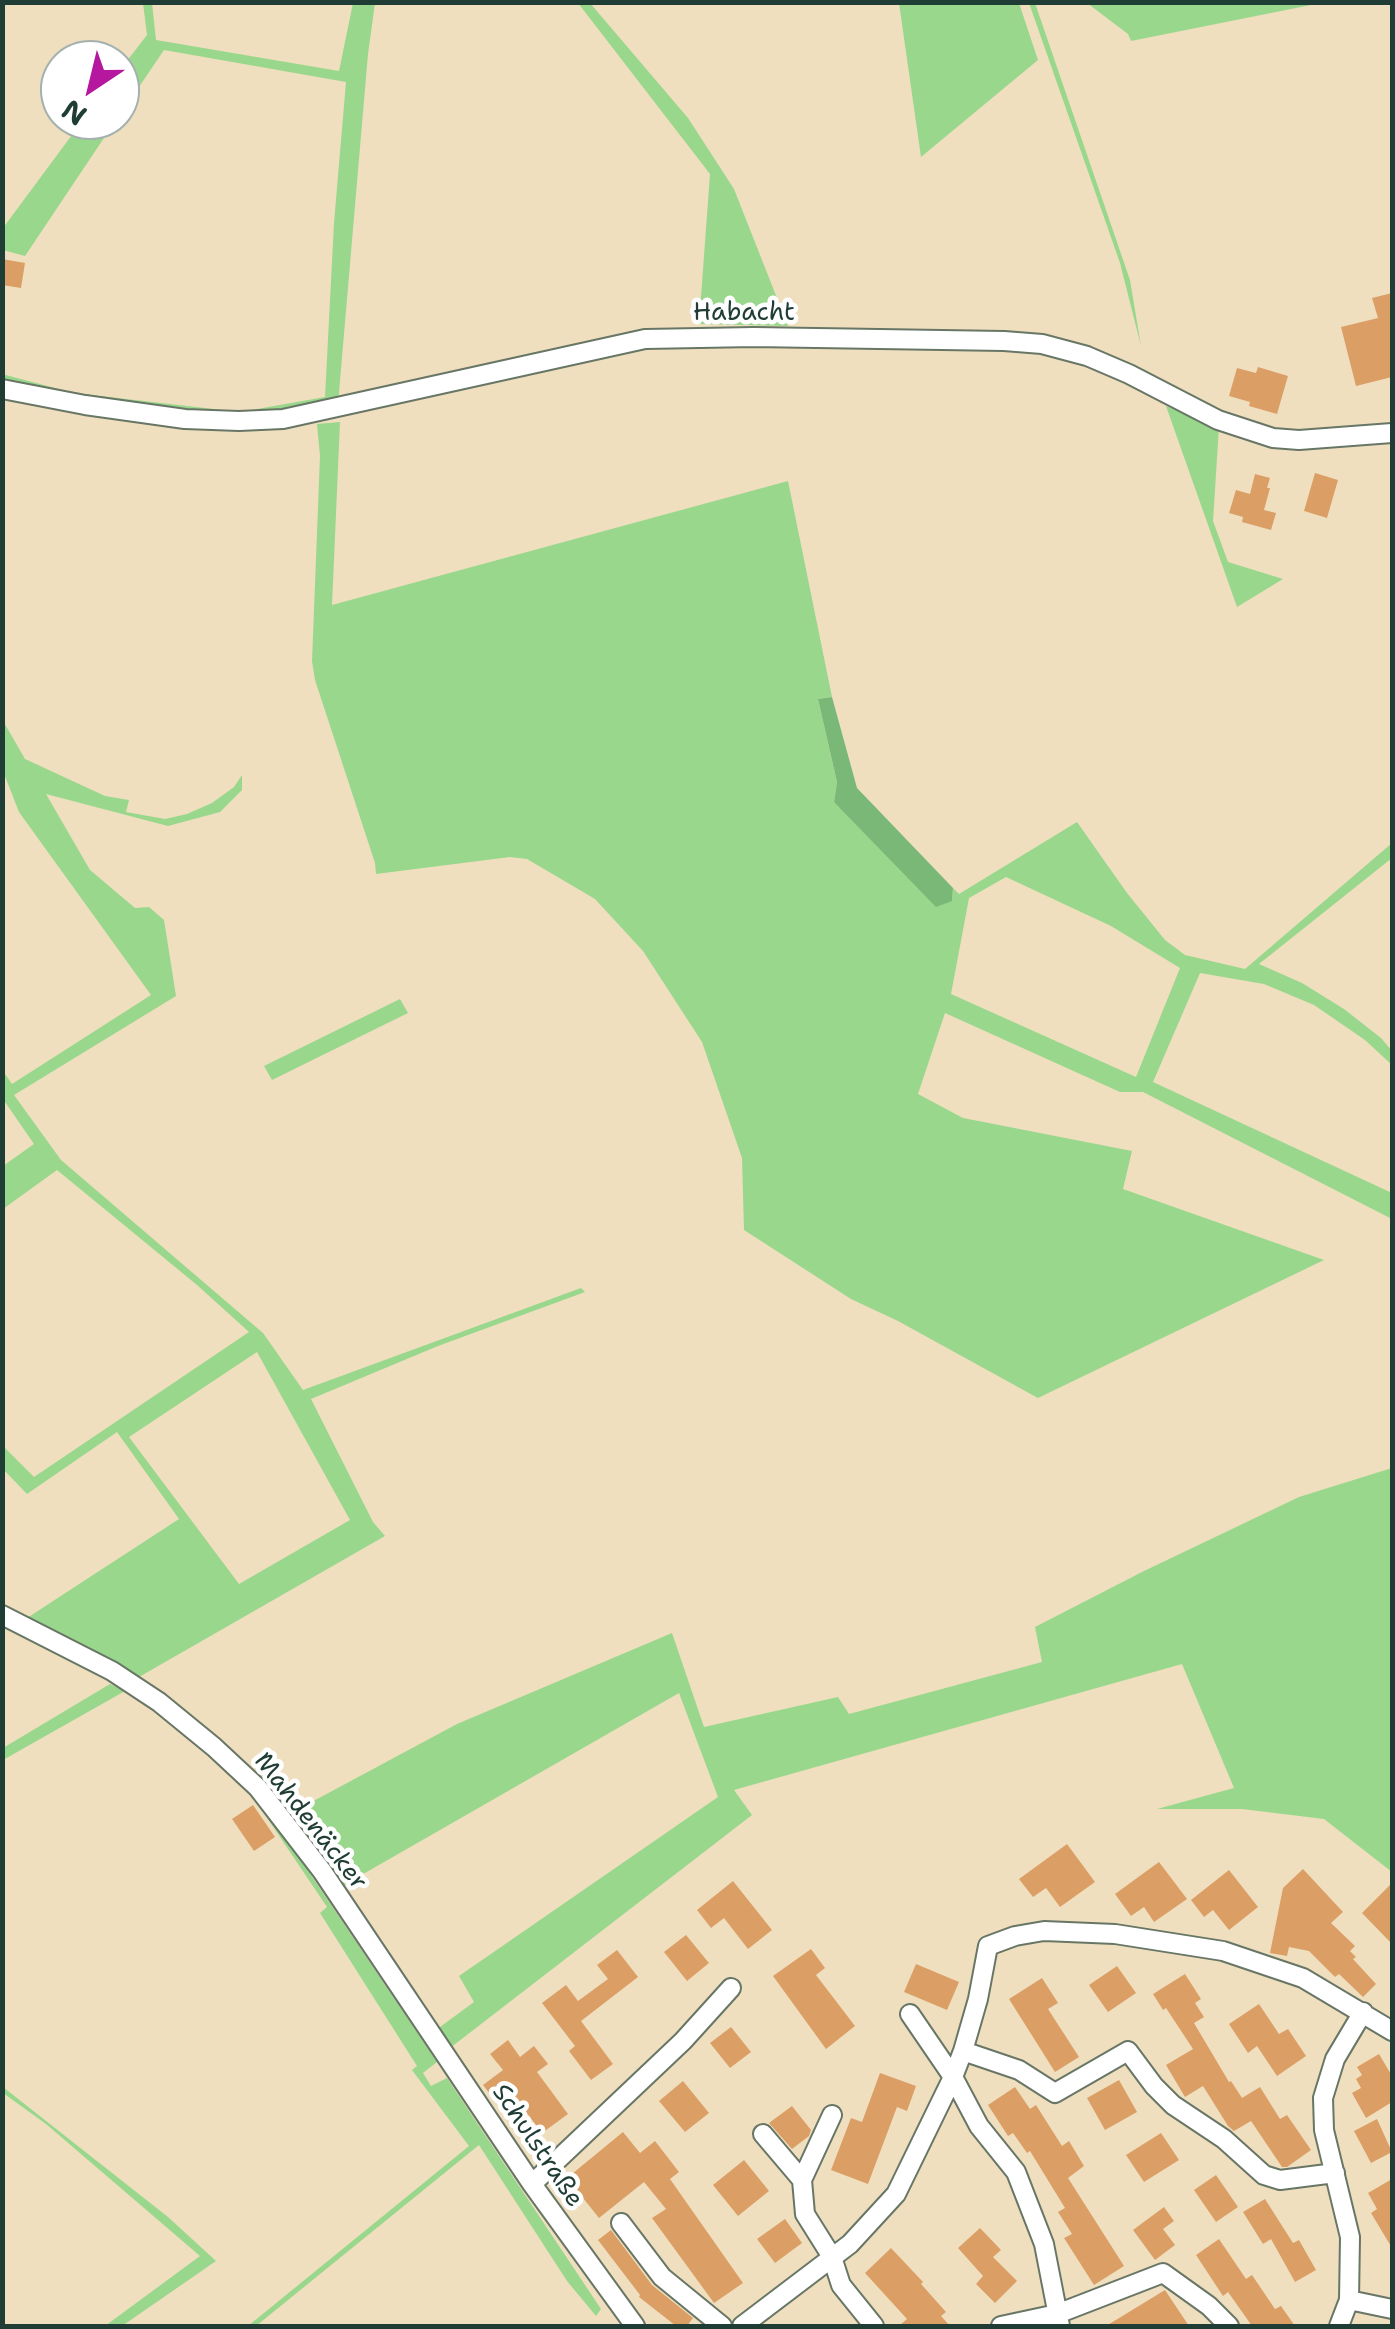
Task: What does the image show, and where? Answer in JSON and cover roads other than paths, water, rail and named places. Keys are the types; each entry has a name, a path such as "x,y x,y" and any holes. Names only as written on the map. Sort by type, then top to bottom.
{"street":[{"name":"Habacht","path":"2,389 185,419 239,422 283,419 645,340 754,337 1004,341 1042,344 1087,356 1218,420 1273,438 1392,434"},
{"name":"Mahdenäcker","path":"2,1614 112,1670 226,1757 258,1788 322,1871 402,1991"},
{"path":"742,2326 850,2244 896,2194 963,2052 988,1946 1044,1931 1114,1934 1223,1951 1303,1978 1392,2031"},
{"path":"532,2184 683,2041 731,1988"},
{"name":"Schulstraße","path":"402,1991 532,2184 635,2326"},
{"path":"1340,2326 1349,2300 1350,2237 1324,2130 1323,2098 1334,2058 1363,2012"},
{"path":"910,2014 953,2078 978,2126 1016,2172 1044,2244 1058,2320"},
{"path":"963,2052 1019,2070 1055,2093 1128,2051 1174,2105 1224,2140 1264,2175 1280,2180 1336,2173"},
{"path":"832,2115 802,2180 805,2214 832,2257 840,2285 874,2326"},
{"path":"763,2134 802,2180"},
{"path":"621,2223 662,2276 722,2326"},
{"path":"1001,2326 1058,2320 1163,2273 1209,2306 1229,2326"},
{"path":"1349,2300 1392,2309"}]}
